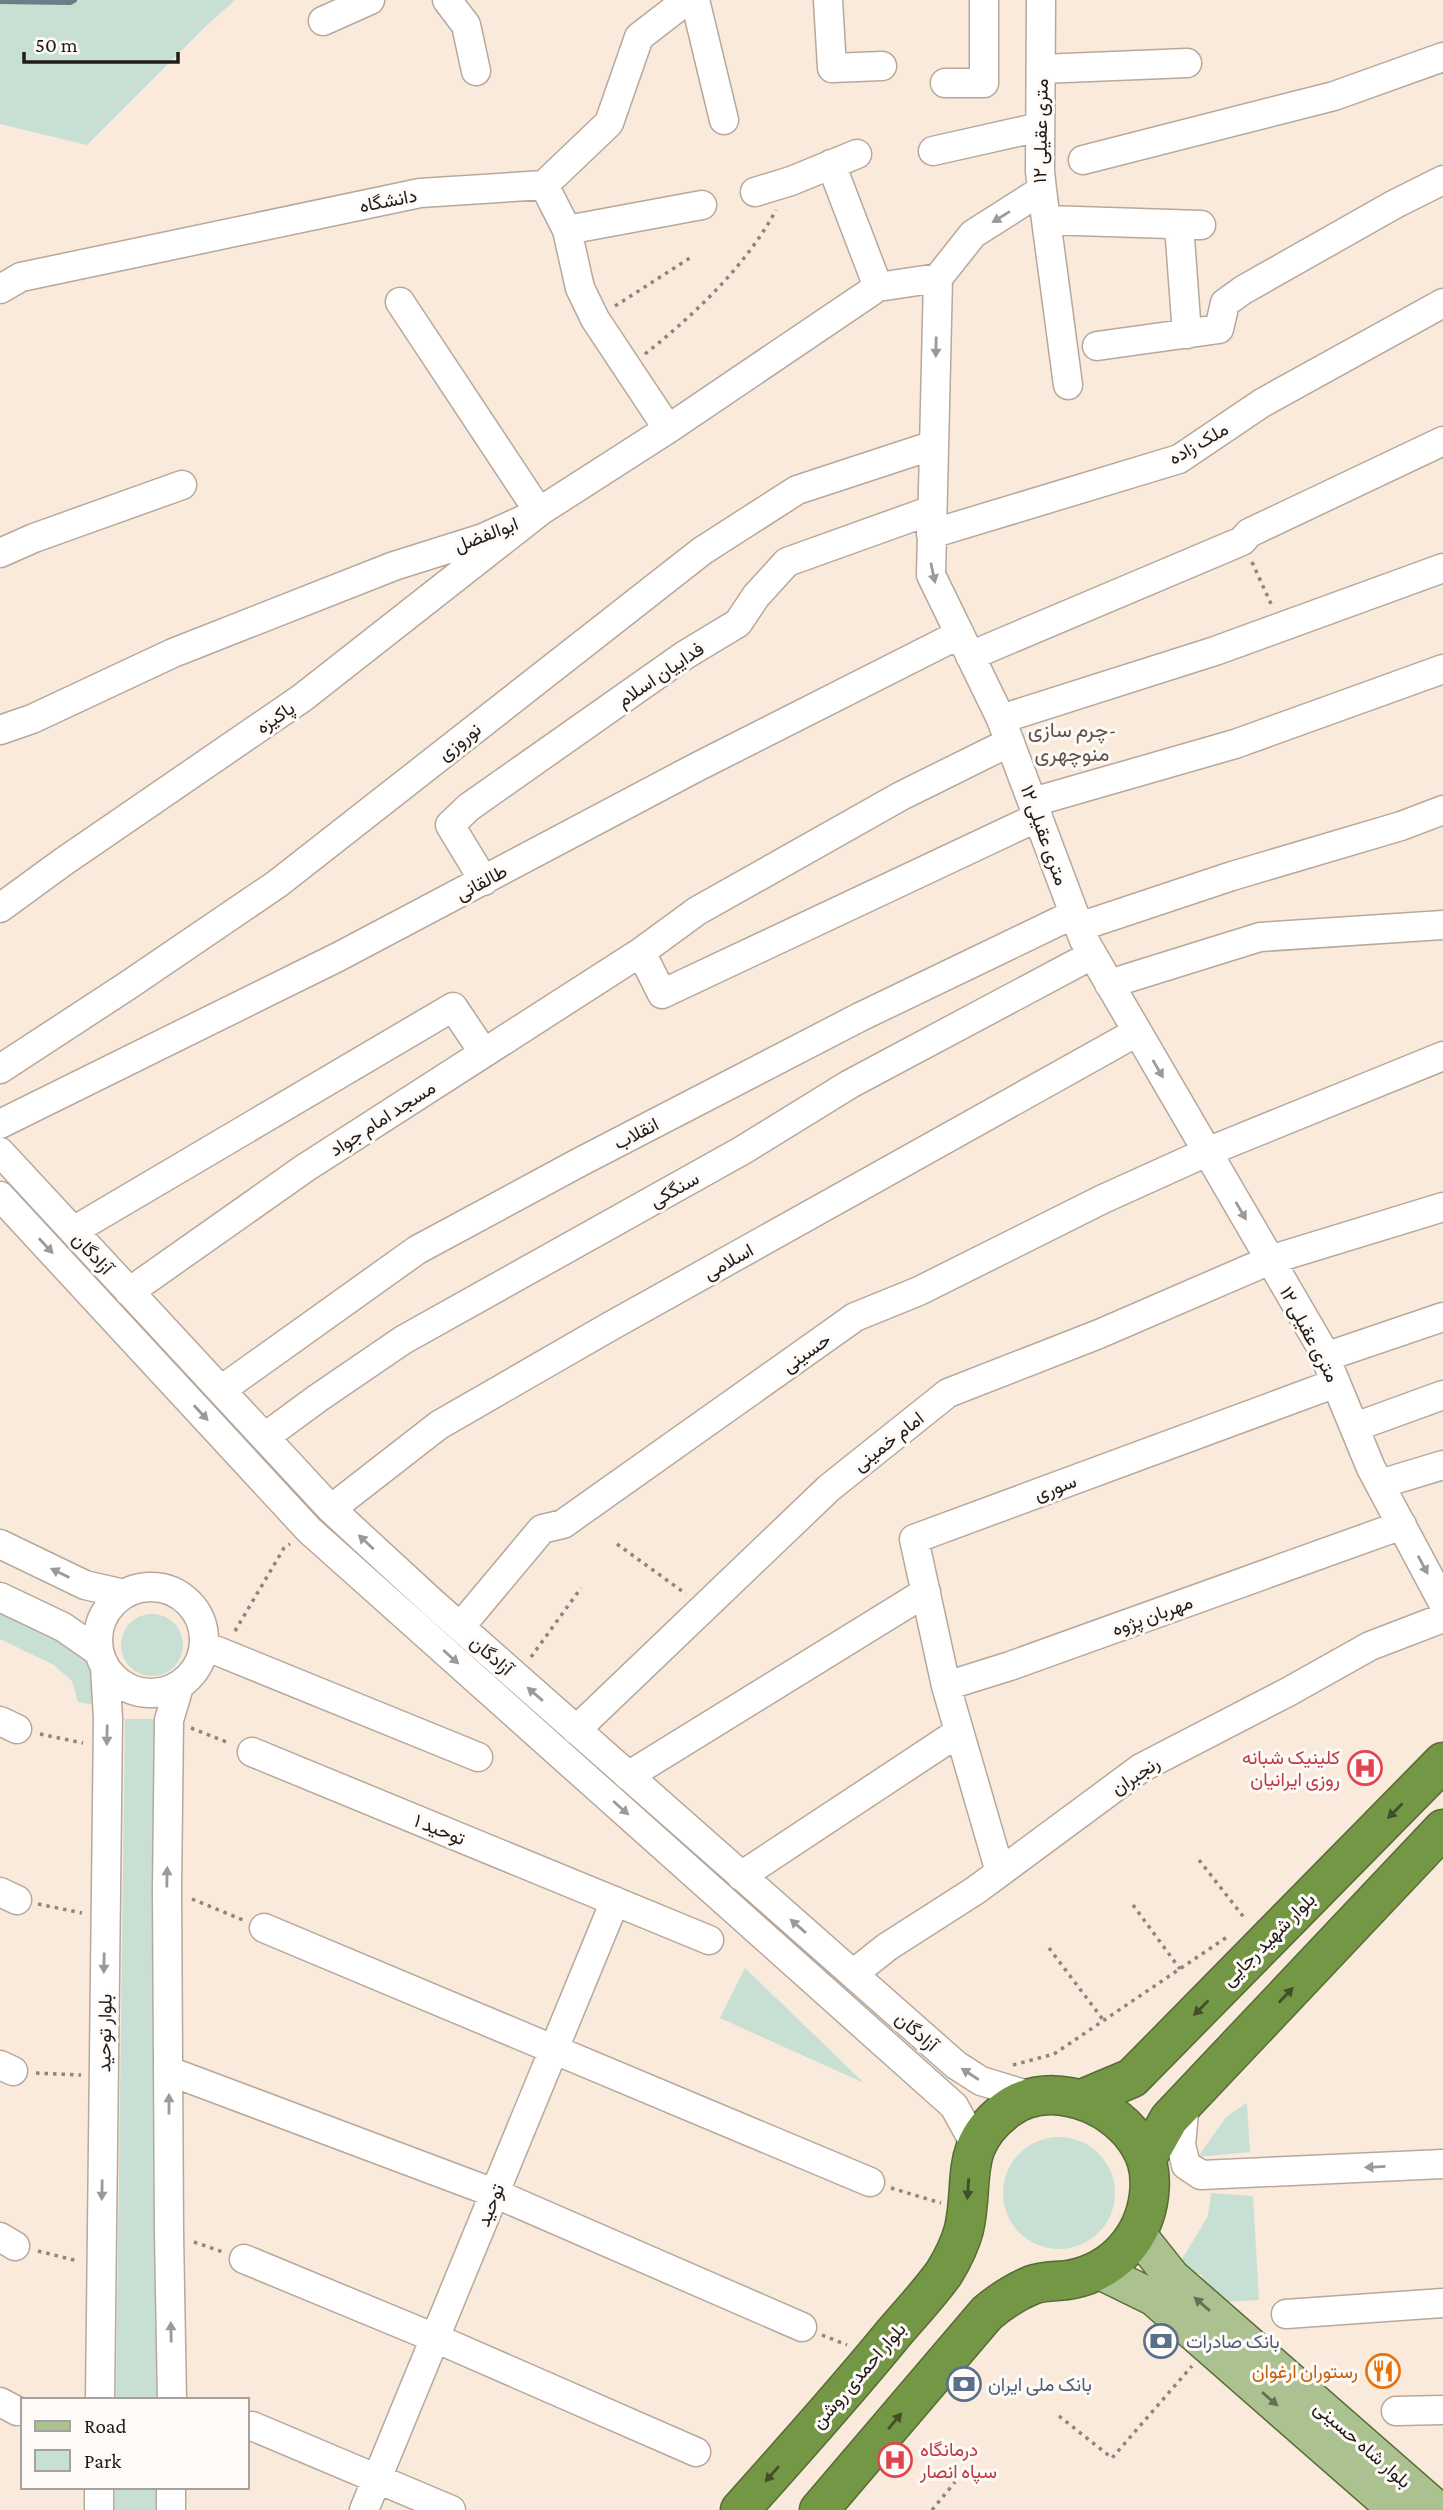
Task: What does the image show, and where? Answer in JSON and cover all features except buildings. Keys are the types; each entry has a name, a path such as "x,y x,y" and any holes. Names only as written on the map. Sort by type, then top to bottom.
{"highway":[{"name":"بلوار شهید رجایی","path":"1082,2099 1132,2078 1443,1762"},
{"path":"1147,2158 1177,2110 1443,1829"},
{"path":"1132,2078 1128,2094 1133,2110 1147,2120 1177,2110"},
{"path":"819,2510 987,2313 1009,2296 1034,2284 1073,2279 1099,2271 1121,2255 1137,2233 1147,2207 1150,2179 1147,2158 1124,2125 1114,2116 1082,2099 1061,2095 1021,2100 995,2119 976,2146 970,2161 965,2221"},
{"name":"بلوار احمدی روشن","path":"740,2510 875,2357 943,2273 965,2221"},
{"path":"800,2442 847,2477"}],"main road":[{"name":"بلوار شاه حسینی","path":"1137,2233 1172,2277 1438,2510"},
{"name":"بلوار شاه حسینی","path":"1099,2271 1154,2298 1396,2510"}],"street":[{"path":"323,21 370,0"},
{"path":"447,0 466,25 477,71"},
{"path":"668,429 596,319 580,288 567,230 544,185 609,123 639,37 687,0"},
{"path":"695,0 724,120"},
{"path":"828,0 832,68 883,66"},
{"path":"945,83 984,83 985,0"},
{"name":"۱۲ متری عقیلی","path":"1041,0 1042,190 973,234 938,278 931,575 1006,730 1092,955 1325,1357 1380,1484 1443,1603"},
{"path":"1083,160 1334,96 1443,57"},
{"path":"1041,69 1187,64"},
{"path":"933,151 1040,127"},
{"path":"755,192 791,181 844,159 878,286"},
{"path":"1097,346 1219,329 1224,303 1243,290 1443,180"},
{"name":"دانشگاه","path":"0,289 21,277 420,192 544,185"},
{"path":"1042,190 1068,385"},
{"path":"567,230 702,205"},
{"path":"1046,220 1190,225 1187,334"},
{"name":"ابوالفضل","path":"0,730 32,719 173,653 394,566 483,538 539,512 668,429 878,286 938,278"},
{"path":"400,302 539,512"},
{"name":"ملک زاده","path":"932,522 1178,458 1293,385 1443,303"},
{"name":"نوروزی","path":"0,1069 277,884 702,551 797,490 934,445"},
{"name":"طالقانی","path":"0,1124 484,881 697,768 965,645 1242,541 1249,533 1442,446"},
{"path":"0,553 34,538 182,485"},
{"name":"پاکیزه","path":"0,908 302,698 539,512"},
{"name":"فداییان اسلام","path":"484,881 450,825 469,807 685,655 738,623 756,596 787,562 932,522"},
{"name":"مسجد امام جواد","path":"129,1292 305,1168 641,952 697,911 901,796 1006,730 1443,568"},
{"path":"641,952 662,994 1035,810 1235,744 1443,669"},
{"name":"انقلاب","path":"221,1390 417,1250 860,1017 1077,920 1401,826 1443,810"},
{"path":"1109,984 1260,937 1443,925"},
{"name":"سنگکی","path":"265,1437 403,1340 743,1150 850,1084 1092,955"},
{"path":"73,1231 453,1007 484,1053"},
{"name":"اسلامی","path":"331,1509 439,1425 1137,1032"},
{"name":"حسینی","path":"460,1627 541,1528 563,1524 855,1317 919,1291 1103,1199 1207,1152 1443,1056"},
{"name":"آزادگان","path":"0,1152 331,1509 433,1603 956,2065 981,2081 1034,2097"},
{"name":"آزادگان","path":"0,1196 309,1530 954,2106 976,2146"},
{"name":"امام خمینی","path":"576,1730 829,1488 948,1393 1099,1334 1270,1260 1443,1207"},
{"path":"1325,1357 1443,1317"},
{"name":"سوری","path":"946,1686 914,1539 1336,1383"},
{"path":"1354,1427 1443,1395"},
{"path":"1380,1484 1443,1465"},
{"name":"مهربان پژوه","path":"946,1686 1010,1666 1402,1525"},
{"path":"0,1544 85,1585 124,1594"},
{"path":"0,1597 63,1627 102,1659 116,1680 138,1692 163,1693 192,1676 201,1662 205,1646 204,1629 198,1613 187,1600 173,1591 156,1587 139,1588 124,1594 111,1604 102,1619 98,1635 102,1659"},
{"path":"628,1776 926,1592"},
{"path":"413,1623 433,1603"},
{"name":"رنجبران","path":"853,1974 887,1947 1000,1872 1140,1768 1289,1692 1370,1646 1443,1618"},
{"path":"205,1646 478,1757"},
{"name":"بلوار توحید","path":"100,2398 107,1749 102,1659"},
{"path":"172,2398 167,1889 169,1720 179,1686"},
{"path":"946,1686 1000,1872"},
{"path":"741,1876 959,1732"},
{"name":"توحید ۱","path":"252,1752 709,1940"},
{"name":"توحید","path":"364,2510 615,1900"},
{"path":"264,1928 870,2182"},
{"path":"169,2071 494,2193 802,2327"},
{"path":"1177,2110 1186,2165 1201,2175 1443,2164"},
{"path":"244,2259 435,2338 696,2452"},
{"path":"1286,2314 1443,2303"},
{"path":"1396,2411 1443,2410"},
{"path":"252,2426 452,2510"},
{"path":"99,2489 99,2510"},
{"path":"171,2489 171,2510"}],"path":[{"path":"627,368 690,318 730,275 771,219 791,181"},
{"path":"596,319 693,256"},
{"path":"1242,541 1281,627"},
{"path":"205,1646 237,1630 284,1548 309,1530"},
{"path":"617,1544 704,1607"},
{"path":"517,1677 581,1588"},
{"path":"169,1720 252,1752"},
{"path":"8,1725 107,1749"},
{"path":"1199,1860 1248,1923"},
{"path":"167,1889 264,1928"},
{"path":"8,1896 105,1917"},
{"path":"1133,1905 1180,1969"},
{"path":"1000,2069 1054,2054 1237,1931"},
{"path":"1049,1948 1104,2021"},
{"path":"7,2068 103,2076"},
{"path":"870,2182 965,2221"},
{"path":"169,2233 244,2259"},
{"path":"8,2242 101,2267"},
{"path":"802,2327 875,2357"},
{"path":"1059,2416 1112,2458 1209,2347"},
{"path":"932,2510 955,2482"}],"green space":[{"path":"0,0 235,0 87,145 0,124"},
{"path":"0,1608 48,1630 93,1663 99,1698 90,1704 78,1702 72,1681 54,1665 0,1639"},
{"path":"152,1614 174,1623 183,1645 174,1667 152,1676 130,1667 121,1645 130,1623"},
{"path":"125,1719 163,1719 160,2398 116,2398"},
{"path":"745,1968 864,2083 720,2018"},
{"path":"1247,2103 1250,2152 1198,2157 1226,2117"},
{"path":"1059,2137 1081,2141 1099,2153 1111,2171 1115,2193 1111,2215 1099,2233 1081,2245 1059,2249 1037,2245 1019,2233 1007,2215 1003,2193 1007,2171 1019,2153 1037,2141"},
{"path":"1211,2193 1253,2196 1259,2300 1220,2302 1203,2295 1202,2275 1176,2269 1208,2216"},
{"path":"115,2489 159,2489 159,2510 114,2510"}],"waterway":[{"path":"0,1 74,0"}],"place":[{"name":"کلینیک شبانه روزی ایرانیان","path":"1365,1768"},
{"name":"بانک صادرات","path":"1161,2341"},
{"name":"رستوران ارغوان","path":"1383,2371"},
{"name":"بانک ملی ایران","path":"964,2384"},
{"name":"درمانگاه سپاه انصار","path":"895,2460"}],"district":[{"name":"چرم سازی- منوچهری","path":"1072,742"}]}
